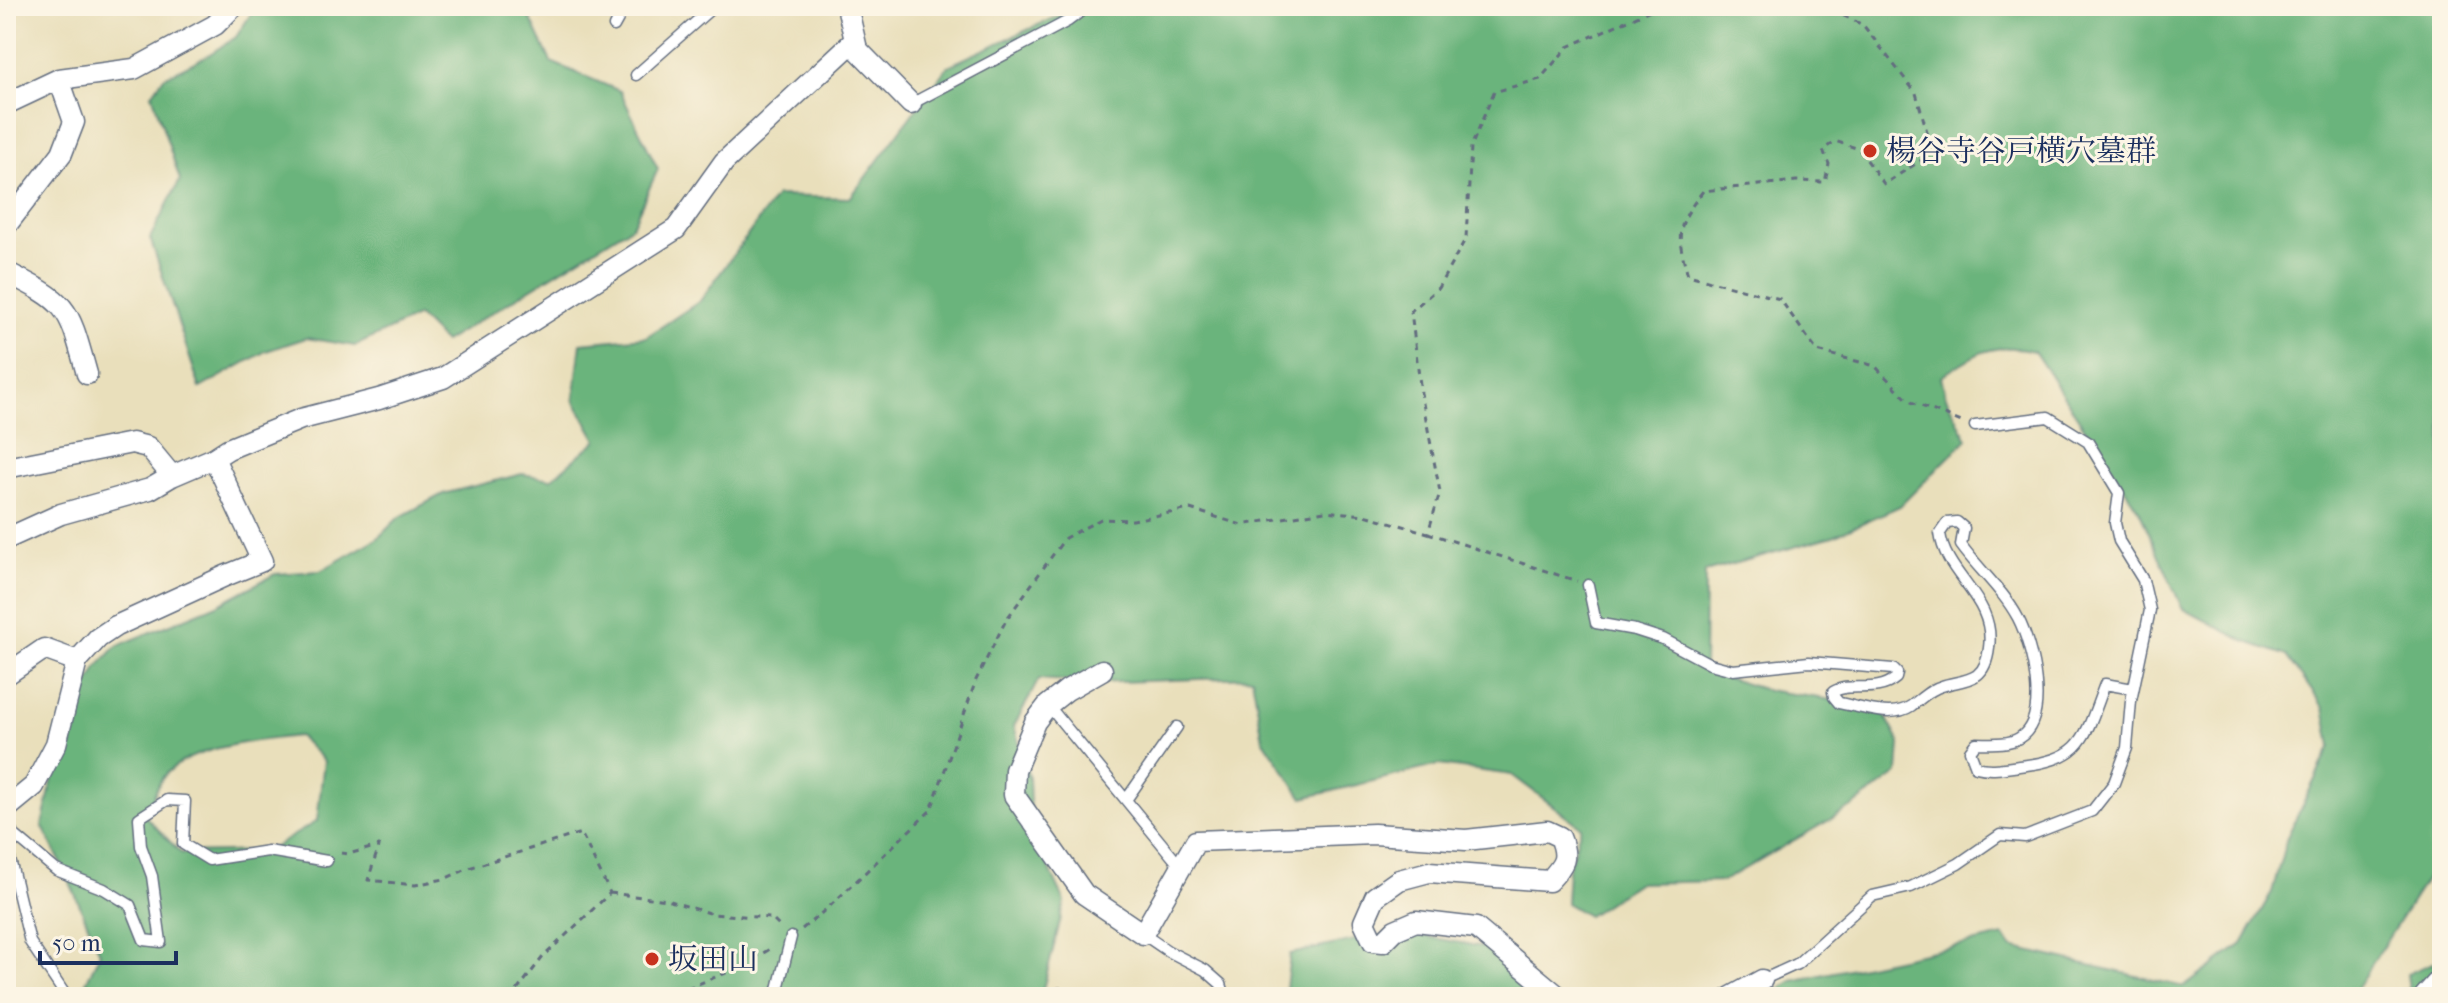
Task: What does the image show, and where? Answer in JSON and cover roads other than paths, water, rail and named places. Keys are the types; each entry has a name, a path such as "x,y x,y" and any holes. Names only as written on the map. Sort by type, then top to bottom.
{"street":[{"path":"6,104 59,79 134,69 215,25 234,6"},
{"path":"847,6 857,49 911,104"},
{"path":"6,539 61,514 150,489 228,449 301,419 379,399 443,378 676,229 724,162 854,41"},
{"path":"6,226 62,153 74,122 59,79"},
{"path":"6,272 51,296 66,311 87,374"},
{"path":"6,468 132,443 148,447 172,476"},
{"path":"6,809 34,786 56,744 77,661 98,638 116,626 262,561 214,458"},
{"path":"6,675 44,649 77,661"},
{"path":"1102,670 1048,705 1035,722 1015,770 1014,795 1084,894 1143,934 1196,841 1374,834 1466,840 1547,831 1560,837 1566,852 1562,867 1549,881 1429,872 1399,880 1375,897 1364,922 1373,941 1383,942 1395,930 1416,921 1476,928 1559,997"},
{"path":"2424,997 2442,977"},
{"path":"1731,997 1762,980"}],"lane":[{"path":"614,26 625,6"},
{"path":"636,75 714,6"},
{"path":"911,104 1068,21 1088,6"},
{"path":"1762,980 1797,964 1872,896 1911,887 1958,864 2000,835 2025,837 2092,811 2114,783 2127,748 2133,689 2150,610 2143,580 2119,541 2115,523 2119,493 2088,442 2048,417 1975,426"},
{"path":"1588,585 1596,623 1663,639 1710,664 1733,670 1809,662 1893,669 1897,673 1896,678 1885,685 1833,692 1839,703 1895,713 1909,708 1938,686 1966,680 1979,673 1988,659 1991,636 1983,606 1942,548 1940,533 1947,523 1957,522 1964,528 1961,545 2018,618 2032,653 2037,694 2031,726 2022,736 2010,742 1976,743 1970,751 1976,767 1988,770 2047,763 2072,752 2086,735 2105,684 2133,689"},
{"path":"1048,705 1180,866"},
{"path":"1126,800 1177,727"},
{"path":"6,828 56,870 104,889 130,905 144,940 161,942 152,876 141,846 139,818 167,800 185,801 183,844 209,860 268,851 327,861"},
{"path":"6,843 30,942 64,993"},
{"path":"1143,934 1205,970 1221,984 1225,997"},
{"path":"776,997 791,937"}],"place":[{"name":"楊谷寺谷戸横穴墓群","path":"1870,151"},
{"name":"坂田山","path":"652,959"}]}
